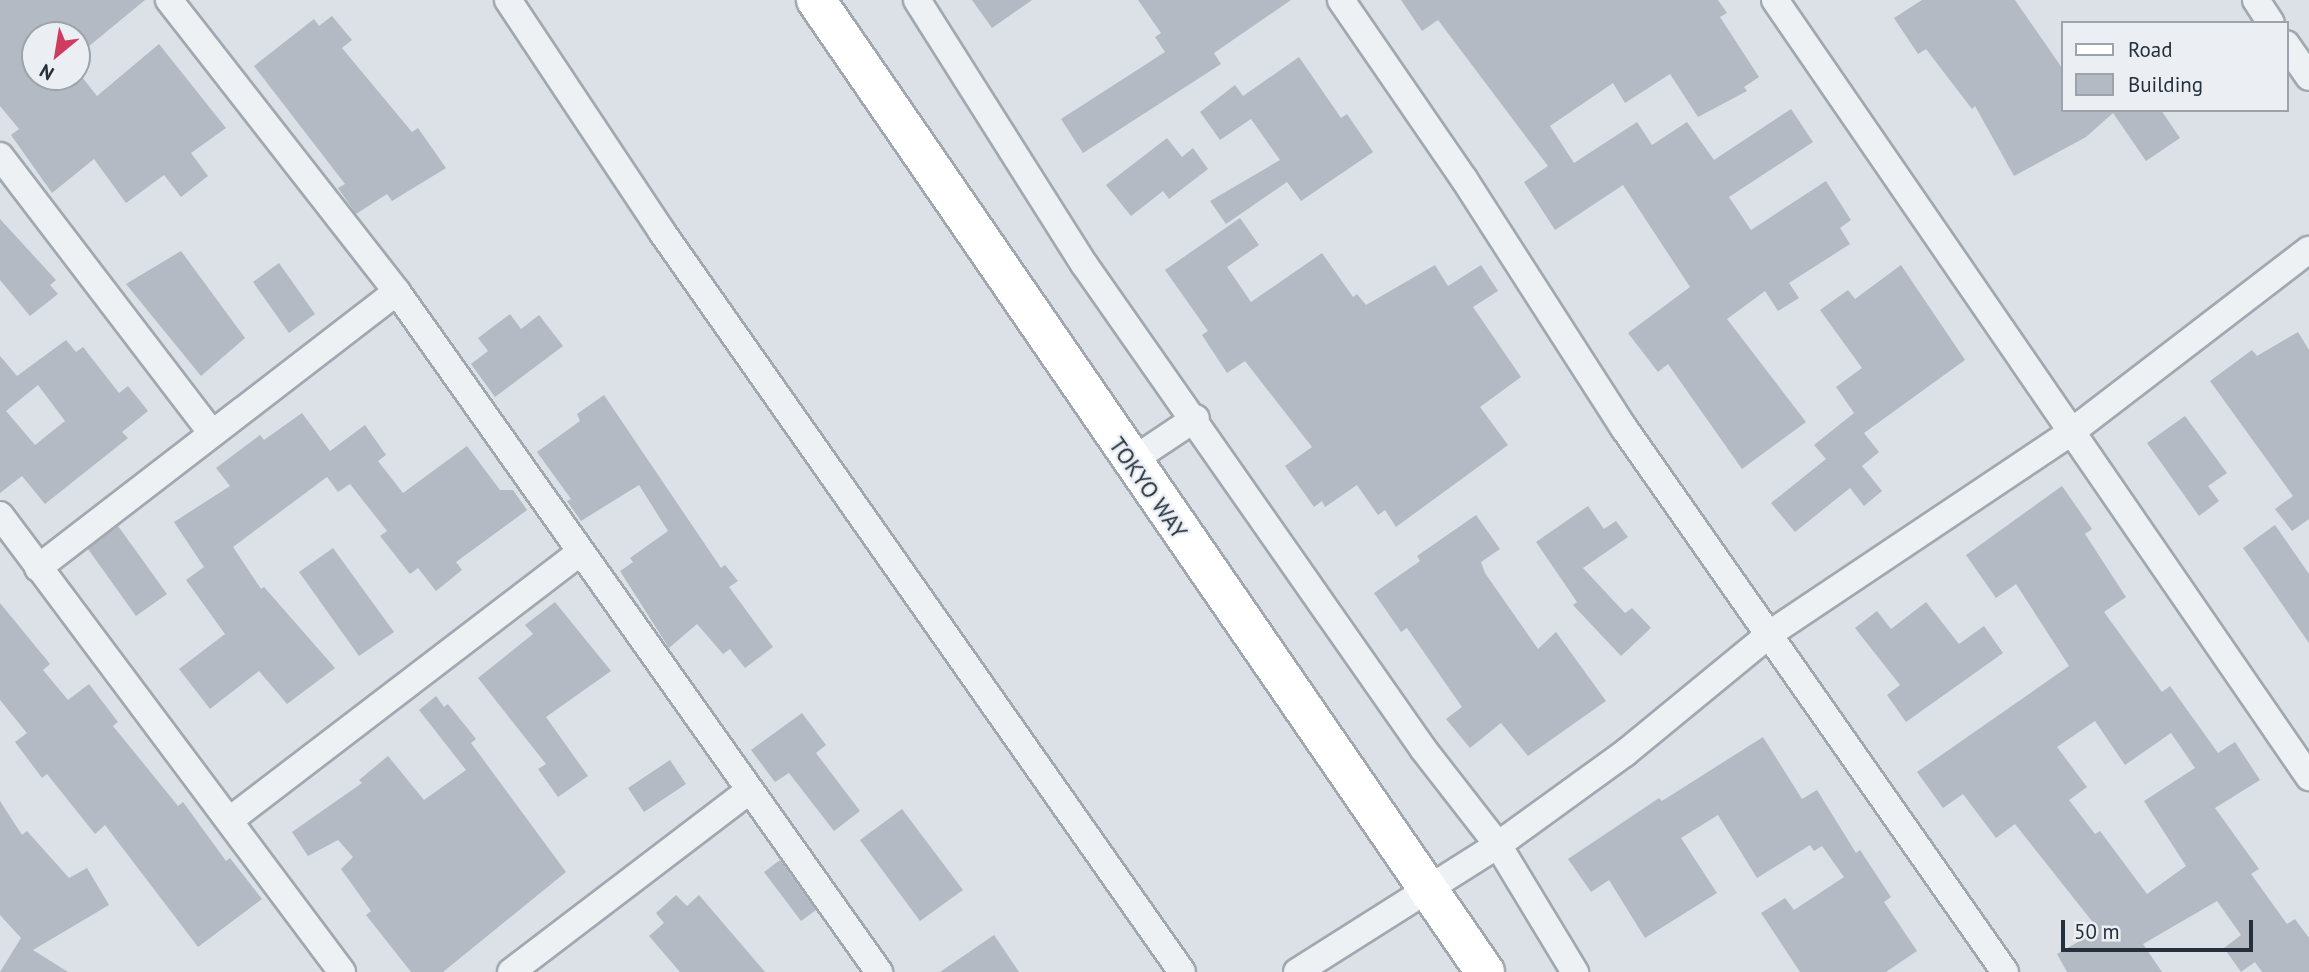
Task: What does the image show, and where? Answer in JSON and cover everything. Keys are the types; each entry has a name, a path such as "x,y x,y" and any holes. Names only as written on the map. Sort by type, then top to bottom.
{"main road":[{"name":"TOKYO WAY","path":"816,0 1130,462 1485,972"}],"street":[{"path":"169,0 397,292 879,972"},
{"path":"508,0 662,232 1182,972"},
{"path":"917,0 1070,242 1196,418 1424,750 1498,845 1575,972"},
{"path":"1341,0 1464,179 1624,428 1771,633 1902,829 2006,972"},
{"path":"1775,0 2074,430 2302,748 2309,777"},
{"path":"2256,0 2270,21"},
{"path":"2288,47 2309,77"},
{"path":"0,156 212,433"},
{"path":"1297,972 1430,891 1498,845 1625,753 1771,633 2074,430 2309,250"},
{"path":"38,568 397,292"},
{"path":"1130,462 1196,418"},
{"path":"0,515 342,972"},
{"path":"230,820 580,552"},
{"path":"511,972 750,790"}],"building":[{"path":"0,0 145,0 91,44 91,21 21,21 21,91 91,91 91,88 97,96 159,44 226,128 191,153 208,176 181,197 164,175 126,203 94,159 52,193 11,135 19,129 0,106"},
{"path":"972,0 1032,0 992,28"},
{"path":"1138,0 1291,0 1214,53 1221,64 1083,153 1061,119 1165,52 1155,37 1161,33"},
{"path":"1401,0 1718,0 1727,13 1720,17 1759,77 1744,87 1747,91 1698,117 1670,74 1625,103 1613,83 1550,126 1574,163 1637,122 1652,145 1687,122 1714,160 1791,109 1813,142 1729,197 1751,230 1826,181 1851,220 1840,228 1850,244 1789,283 1799,298 1778,311 1765,291 1727,319 1806,422 1742,469 1668,364 1658,372 1628,333 1690,287 1623,185 1555,230 1524,182 1548,166 1438,20 1422,31"},
{"path":"1922,0 2015,0 2060,65 2060,112 2162,112 2180,138 2146,161 2113,113 2086,137 2014,176 1975,106 1972,109 1926,49 1918,54 1894,18"},
{"path":"332,16 352,40 342,48 412,132 418,128 446,168 392,201 387,194 356,214 338,188 345,184 254,66 314,19 319,26"},
{"path":"1299,57 1341,118 1347,114 1373,152 1301,201 1287,182 1226,224 1210,201 1280,160 1251,119 1220,140 1200,112 1235,85 1243,96"},
{"path":"1167,138 1182,157 1193,148 1208,169 1169,199 1163,191 1131,216 1106,185"},
{"path":"1240,218 1259,245 1227,267 1251,302 1322,253 1353,297 1357,294 1366,305 1435,265 1448,286 1481,265 1498,291 1473,307 1521,377 1480,407 1508,445 1396,527 1385,510 1378,515 1357,485 1325,507 1322,501 1314,507 1285,466 1312,447 1245,361 1227,373 1202,335 1208,331 1165,270"},
{"path":"0,219 56,280 50,285 58,294 30,316 0,280"},
{"path":"181,251 245,338 201,376 126,284"},
{"path":"279,263 315,314 289,333 253,282"},
{"path":"1901,265 1965,360 1864,433 1879,452 1862,466 1882,491 1864,506 1850,488 1795,532 1771,503 1826,459 1814,445 1854,413 1836,387 1862,368 1820,310 1848,290 1855,299"},
{"path":"510,314 521,329 539,315 563,346 495,397 471,364 488,351 478,338"},
{"path":"2298,332 2309,350 2309,519 2292,531 2275,509 2293,496 2210,381 2252,350 2257,356"},
{"path":"66,340 76,352 83,347 119,393 128,386 148,411 122,432 128,438 45,504 22,476 0,493 0,356 17,376","holes":["38,385 65,421 35,445 6,411"]},
{"path":"604,395 721,568 725,565 738,581 729,587 773,647 745,668 730,649 723,654 697,624 669,648 620,571 633,562 630,558 668,531 639,485 581,521 567,501 571,499 537,452 580,421 577,414"},
{"path":"302,413 330,451 365,425 386,455 378,461 403,493 467,446 500,490 513,490 527,510 456,562 462,570 436,591 418,568 410,574 380,536 387,531 350,484 338,492 327,477 233,547 261,589 264,587 335,668 287,704 259,671 210,709 179,669 225,634 186,580 204,567 174,522 230,486 216,468 260,435 264,440"},
{"path":"2185,416 2227,473 2208,486 2219,501 2199,516 2147,443"},
{"path":"2062,486 2092,529 2085,534 2126,597 2104,612 2162,692 2170,686 2218,753 2235,742 2260,780 2215,808 2259,869 2251,874 2287,924 2295,919 2309,938 2309,972 2262,972 2255,962 2241,972 2224,948 2241,935 2217,901 2143,944 2162,972 2067,972 2057,954 2099,930 2015,824 1996,838 1963,794 1943,808 1917,772 2069,666 2016,584 1996,598 1966,555","holes":["2095,721 2125,765 2171,733 2195,768 2144,801 2186,866 2147,894 2100,831 2095,834 2069,800 2087,787 2057,747"]},
{"path":"1588,506 1604,529 1616,521 1628,537 1583,568 1625,613 1632,608 1651,628 1621,656 1573,605 1577,602 1536,542"},
{"path":"1476,515 1500,549 1481,562 1485,573 1538,649 1556,632 1606,701 1528,756 1501,723 1470,748 1446,719 1462,707 1407,628 1401,632 1374,593 1420,561 1417,556"},
{"path":"2275,525 2309,574 2309,643 2243,548"},
{"path":"118,526 167,594 136,616 88,549"},
{"path":"333,548 394,632 359,656 299,572"},
{"path":"555,602 611,671 546,717 588,776 558,797 538,769 546,764 478,678 533,634 525,625"},
{"path":"1926,602 1959,644 1984,626 2003,653 1906,722 1887,695 1900,685 1855,628 1877,611 1891,629"},
{"path":"0,603 50,664 43,670 68,700 89,684 118,722 113,726 178,806 183,802 226,861 230,858 262,899 198,947 105,825 95,834 47,774 42,778 15,742 27,733 0,700"},
{"path":"436,696 444,707 448,704 476,739 471,743 566,872 443,972 411,972 366,915 371,911 341,869 353,857 338,840 308,856 292,832 362,783 359,780 388,756 424,800 466,770 419,710"},
{"path":"802,713 826,745 816,753 860,811 834,831 789,773 775,782 751,750"},
{"path":"1763,737 1802,799 1817,790 1856,853 1860,850 1891,897 1884,902 1917,951 1886,972 1800,972 1761,913 1785,898 1794,910 1844,877 1822,846 1814,851 1810,845 1757,878 1718,815 1681,838 1717,893 1645,938 1609,880 1591,892 1568,859 1659,798 1662,801"},
{"path":"670,760 686,784 644,812 628,788"},
{"path":"0,801 22,835 27,831 69,878 87,868 109,905 33,950 68,972 0,972 21,938 0,915"},
{"path":"902,809 963,890 920,921 860,840"},
{"path":"780,860 816,910 801,921 764,872"},
{"path":"676,895 687,906 699,895 765,972 680,972 649,936 664,923 656,913"},
{"path":"994,935 1019,972 940,972"}]}
